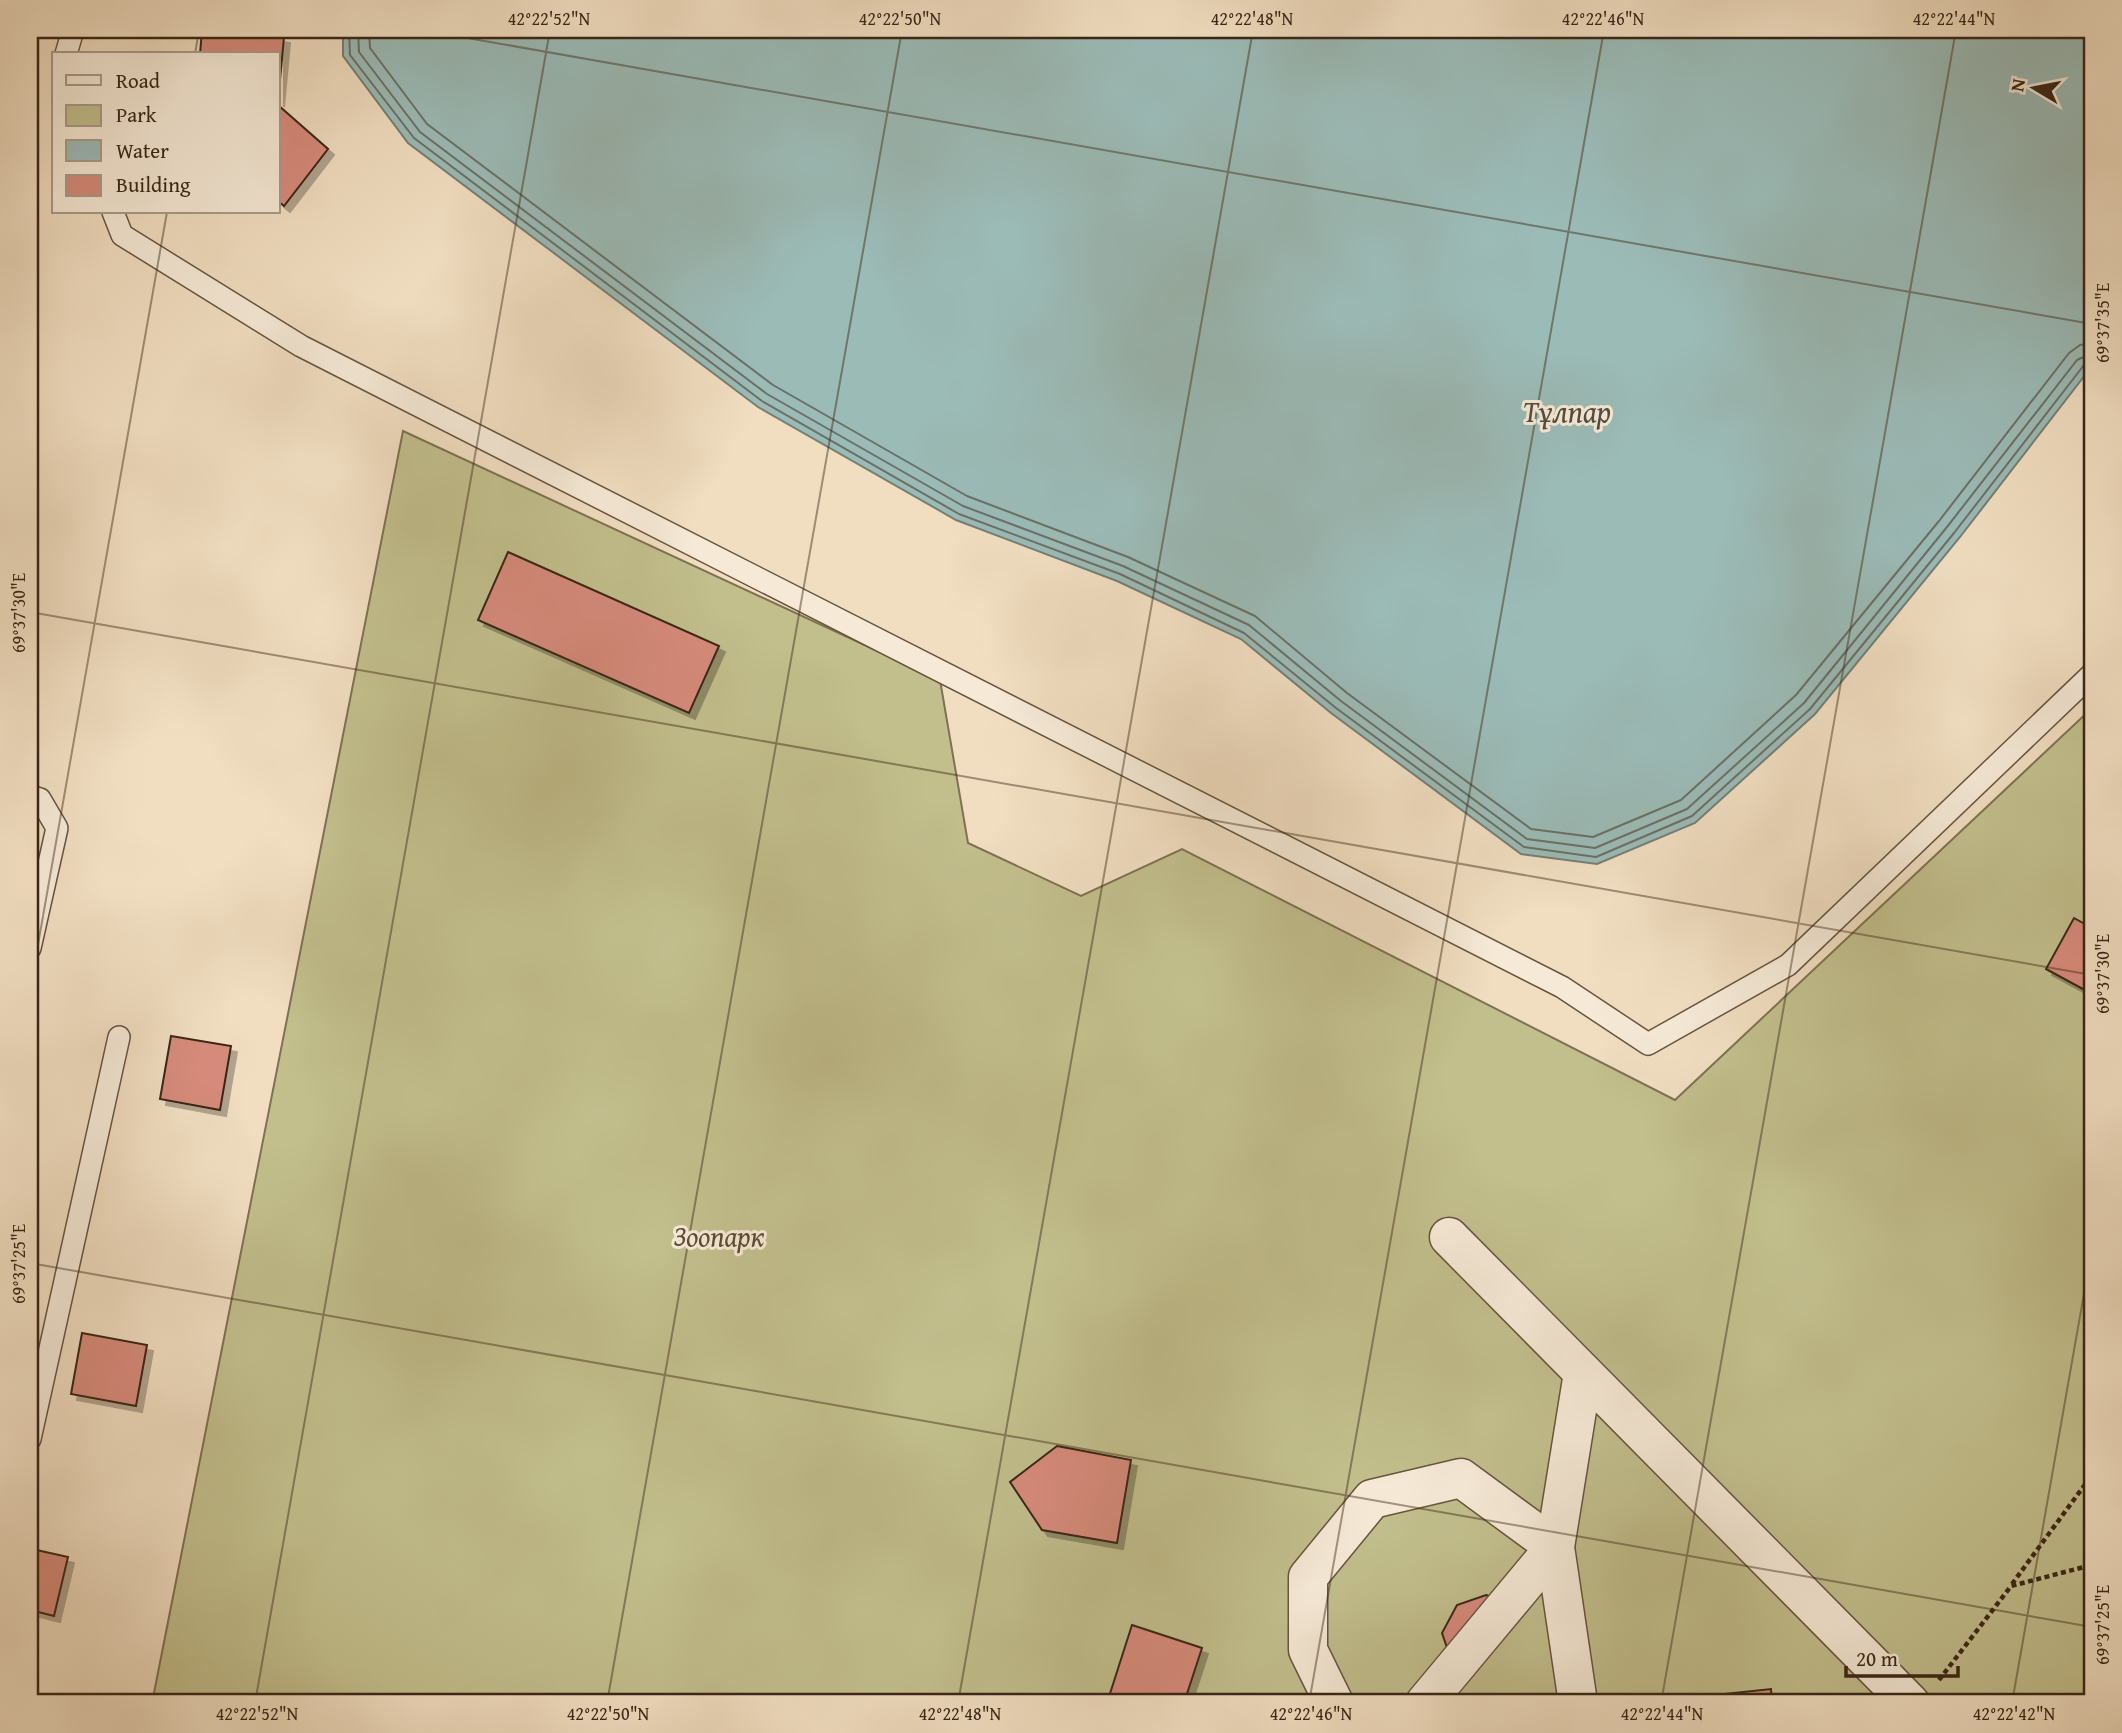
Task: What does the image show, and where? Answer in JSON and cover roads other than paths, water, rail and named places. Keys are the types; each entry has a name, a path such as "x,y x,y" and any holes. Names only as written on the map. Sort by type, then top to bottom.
{"street":[{"path":"1449,1237 1583,1373 1924,1693"},
{"path":"1578,1703 1555,1547 1583,1373"},
{"path":"1334,1703 1308,1650 1308,1577 1372,1499 1461,1478 1555,1547"},
{"path":"1425,1703 1555,1547"}],"lane":[{"path":"67,52 73,30"},
{"path":"114,214 122,235 300,346 1562,986 1648,1044 1788,965 2092,674"},
{"path":"30,796 40,799 57,828 30,948"},
{"path":"30,1439 119,1037"}],"water":[{"name":"Тұлпар","path":"343,30 2092,30 2092,366 1960,537 1815,714 1695,823 1597,864 1521,854 1331,713 1241,639 1117,581 956,520 758,407 408,143 343,56"}],"park label":[{"name":"Зоопарк","path":"719,1236"}]}
